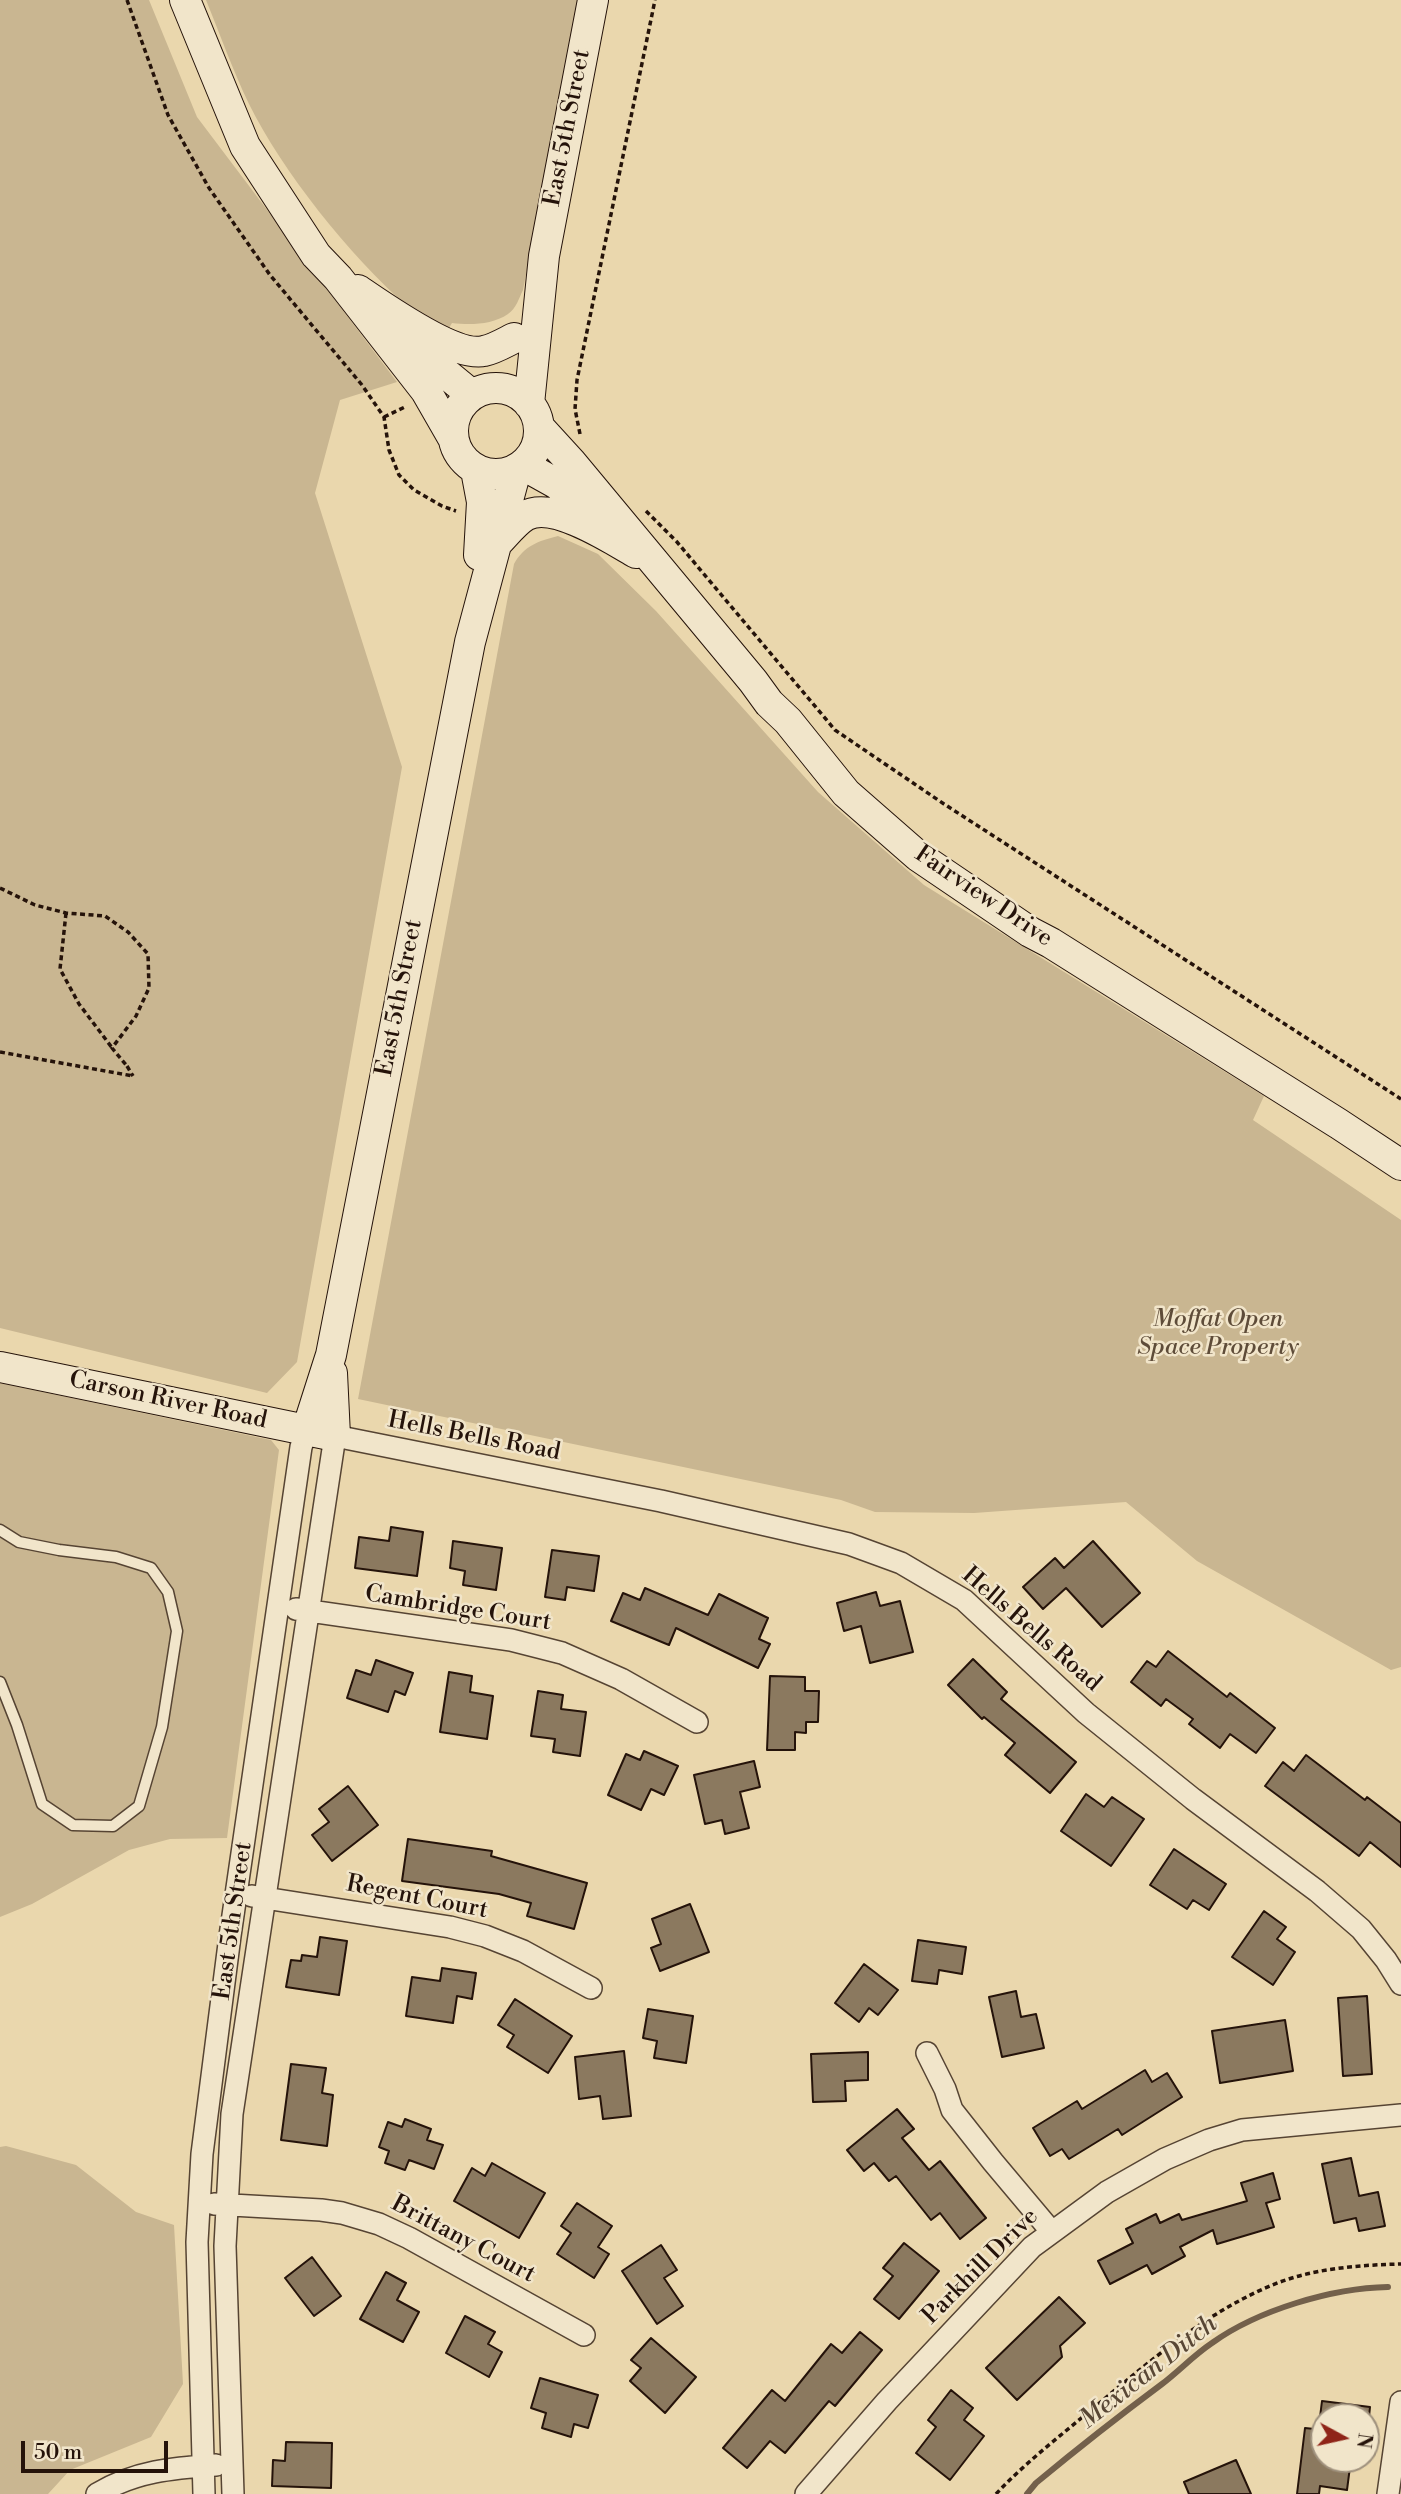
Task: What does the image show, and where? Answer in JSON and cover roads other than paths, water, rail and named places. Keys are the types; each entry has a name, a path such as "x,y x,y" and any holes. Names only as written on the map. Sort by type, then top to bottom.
{"main road":[{"path":"185,0 246,146 316,254 345,286 426,391 463,460 476,470 500,475 519,467 529,459 537,444 534,416 509,390 479,392 456,414 453,438"},
{"name":"East 5th Street","path":"534,416 544,256 593,0"},
{"name":"East 5th Street","path":"479,392 502,368 544,256"},
{"path":"345,286 453,346 481,352 513,338"},
{"path":"345,286 479,392"},
{"name":"Fairview Drive","path":"534,416 846,793 918,856 1030,932 1401,1165"},
{"name":"East 5th Street","path":"321,1433 331,1355 470,642 519,467"},
{"name":"Fairview Drive","path":"519,467 557,484 647,554"},
{"name":"East 5th Street","path":"470,642 482,516 476,470"},
{"path":"497,543 525,515 547,513 593,527 647,554"},
{"name":"Carson River Road","path":"0,1367 321,1433"}],"street":[{"name":"East 5th Street","path":"204,2494 197,2242 202,2154 301,1447 321,1433"},
{"name":"East 5th Street","path":"233,2494 225,2246 232,2114 307,1611 321,1433"},
{"name":"Hells Bells Road","path":"321,1433 661,1501 849,1544 901,1563 964,1600 1086,1713 1193,1799 1317,1891 1361,1929 1401,1984"},
{"name":"Cambridge Court","path":"279,1606 511,1640 562,1653 621,1679 697,1721"},
{"name":"Regent Court","path":"237,1894 450,1927 485,1936 523,1951 591,1988"},
{"path":"927,2053 952,2110 1051,2231"},
{"name":"Parkhill Drive","path":"806,2494 887,2401 1032,2247 1107,2192 1165,2159 1209,2140 1242,2130 1401,2115"},
{"name":"Brittany Court","path":"200,2202 228,2206 321,2210 379,2224 410,2238 584,2335"},
{"path":"1388,2494 1401,2402"},
{"path":"97,2494 135,2476 165,2469 232,2464"}],"lane":[{"path":"0,1530 19,1542 116,1557 151,1568 168,1592 177,1631 162,1727 139,1806 113,1826 73,1825 42,1804 0,1682"}],"waterway":[{"name":"Mexican Ditch","path":"1027,2494 1036,2483 1083,2445 1230,2331 1273,2311 1320,2296 1388,2287"}],"park label":[{"name":"Moffat Open Space Property","path":"1218,1334"}]}
